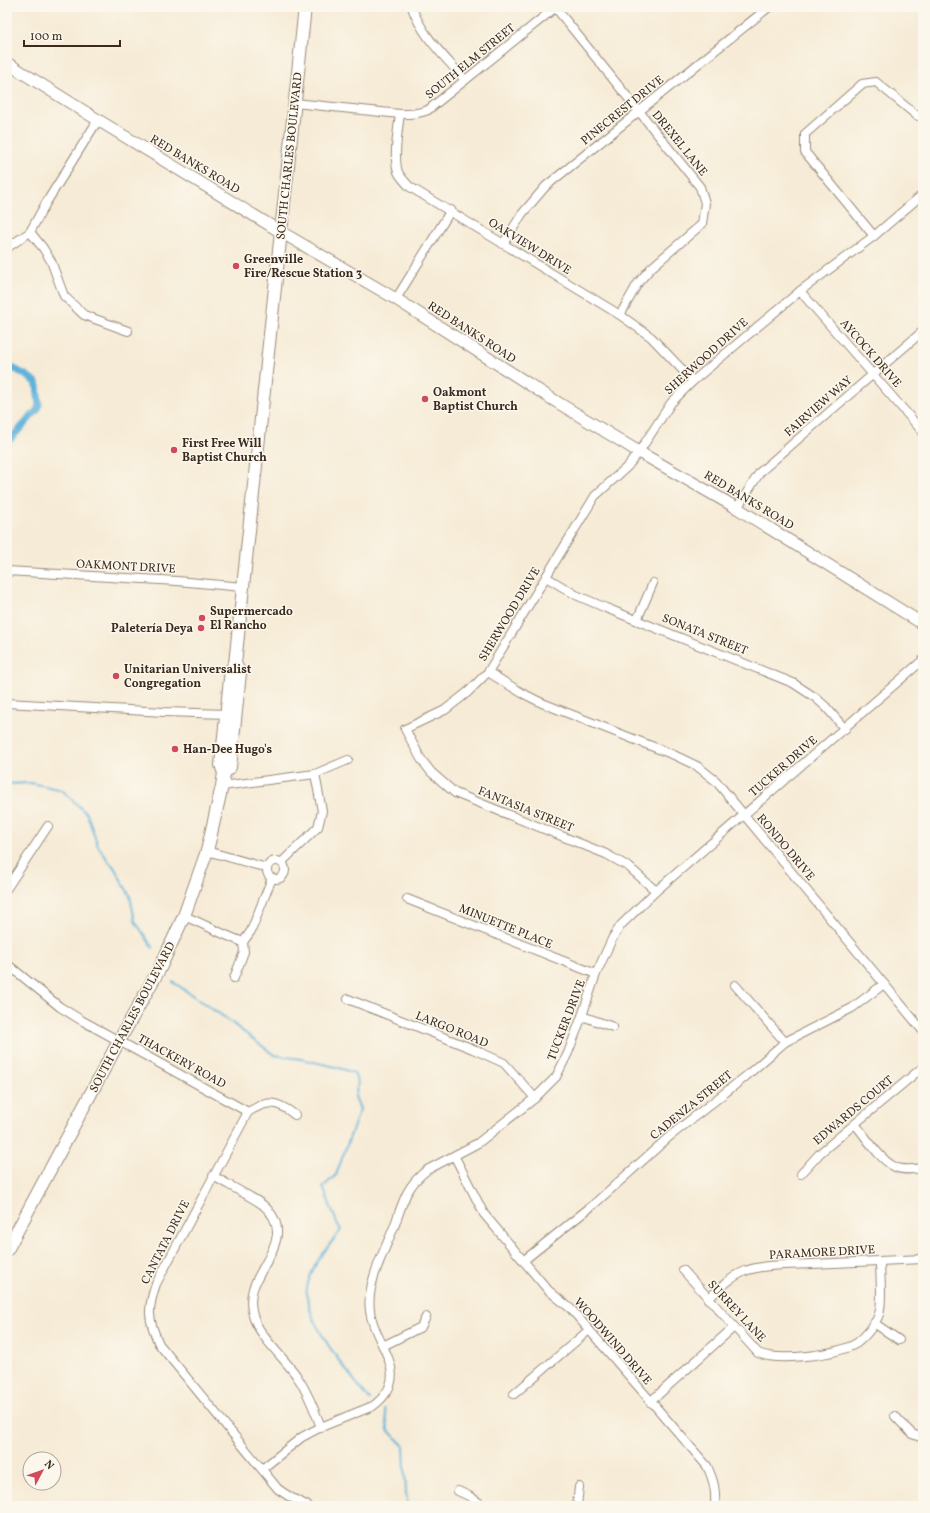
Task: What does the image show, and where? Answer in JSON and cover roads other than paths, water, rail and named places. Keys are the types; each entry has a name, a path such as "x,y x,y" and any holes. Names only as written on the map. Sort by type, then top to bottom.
{"main road":[{"name":"SOUTH CHARLES BOULEVARD","path":"227,768 221,765 226,714 243,586 305,7"},
{"name":"SOUTH CHARLES BOULEVARD","path":"7,1250 119,1041 160,968 184,916 208,851 227,768 240,673 233,669"}],"street":[{"path":"412,7 422,29 465,80"},
{"name":"SOUTH ELM STREET","path":"295,103 400,114 414,114 428,110 556,7"},
{"name":"DREXEL LANE","path":"556,7 700,187 706,203 702,224 651,268 638,283 620,315"},
{"name":"PINECREST DRIVE","path":"504,244 522,214 546,186 770,7"},
{"name":"RED BANKS ROAD","path":"7,63 282,232 396,299 552,399 639,452 737,508 923,624"},
{"path":"874,236 804,152 805,134 862,84 876,82 916,115 923,118"},
{"name":"OAKVIEW DRIVE","path":"400,114 396,150 398,170 403,180 410,187 451,210 620,315 652,338 693,381"},
{"path":"7,248 30,232 46,203 98,120"},
{"name":"SHERWOOD DRIVE","path":"405,729 445,710 468,692 488,672 595,496 628,466 671,403 693,381 800,291 874,236 923,194"},
{"path":"396,299 451,210"},
{"path":"30,232 51,261 64,296 84,315 128,332"},
{"name":"AYCOCK DRIVE","path":"800,291 923,432"},
{"name":"FAIRVIEW WAY","path":"737,508 760,472 923,331"},
{"name":"OAKMONT DRIVE","path":"7,571 243,586"},
{"name":"SONATA STREET","path":"546,577 576,595 793,683 816,698 845,729"},
{"path":"637,620 653,583"},
{"name":"TUCKER DRIVE","path":"262,1469 294,1442 322,1427 363,1411 383,1397 387,1390 391,1376 389,1359 374,1327 370,1311 369,1296 374,1277 407,1193 414,1182 427,1170 455,1157 483,1140 535,1098 556,1077 563,1064 582,1016 596,974 612,939 621,925 656,891 745,816 923,660"},
{"name":"RONDO DRIVE","path":"488,672 522,693 542,703 674,755 697,766 716,781 923,1031"},
{"path":"7,703 226,714"},
{"name":"FANTASIA STREET","path":"405,729 421,759 431,772 455,794 606,854 629,867 656,891"},
{"path":"222,786 315,774 348,760"},
{"path":"282,862 318,827 322,811 315,774"},
{"path":"7,888 48,826"},
{"path":"208,851 267,868"},
{"path":"267,868 273,861 282,862"},
{"path":"267,868 268,874 272,878 283,876 285,867 282,862"},
{"path":"234,978 244,952 243,942 252,931 272,878"},
{"name":"MINUETTE PLACE","path":"407,900 596,974"},
{"path":"184,916 208,926 223,935 243,942"},
{"name":"THACKERY ROAD","path":"7,964 60,1007 81,1020 248,1112"},
{"name":"CADENZA STREET","path":"523,1261 593,1205 670,1136 745,1077 784,1042 852,1008 884,984"},
{"path":"735,985 784,1042"},
{"name":"LARGO ROAD","path":"348,999 504,1063 535,1098"},
{"path":"582,1016 613,1027"},
{"name":"EDWARDS COURT","path":"801,1174 820,1153 923,1068"},
{"path":"248,1112 265,1104 275,1104 284,1106 295,1115"},
{"name":"CANTATA DRIVE","path":"248,1112 156,1284 150,1300 150,1321 158,1344 278,1488 290,1497 308,1506"},
{"path":"855,1124 883,1159 896,1167 910,1169 923,1168"},
{"name":"WOODWIND DRIVE","path":"455,1157 484,1214 548,1290 571,1309 707,1466 715,1488 715,1506"},
{"path":"213,1176 262,1204 270,1212 275,1223 276,1243 273,1252 253,1288 251,1306 260,1330 300,1382 310,1399 322,1427"},
{"name":"PARAMORE DRIVE","path":"708,1299 732,1278 746,1271 764,1267 923,1259"},
{"name":"SURREY LANE","path":"683,1270 758,1352 765,1356 778,1358 816,1354 843,1348 856,1343 864,1336 879,1314 881,1289 880,1262"},
{"path":"383,1346 421,1327 426,1317"},
{"path":"874,1323 899,1340"},
{"path":"650,1402 734,1326"},
{"path":"514,1394 589,1330"},
{"path":"895,1416 912,1434 923,1438"},
{"path":"577,1506 579,1487"},
{"path":"458,1492 469,1496 484,1506"}],"waterway":[{"path":"7,365 36,382 39,404 38,409 7,443"},
{"path":"7,784 31,783 62,790 87,814 98,846 114,867 130,896 135,921 153,948"},
{"path":"173,982 224,1017 274,1055 301,1059 336,1067 354,1073 358,1083 355,1097 360,1109 336,1175 323,1187 341,1230 316,1264 307,1288 308,1301 312,1316 320,1331 340,1362 370,1400"},
{"path":"385,1409 388,1430 404,1446 408,1506"}],"place":[{"name":"Greenville Fire/Rescue Station 3","path":"236,266"},
{"name":"Oakmont Baptist Church","path":"425,399"},
{"name":"First Free Will Baptist Church","path":"174,450"},
{"name":"Supermercado El Rancho","path":"202,618"},
{"name":"Paletería Deya","path":"201,628"},
{"name":"Unitarian Universalist Congregation","path":"116,676"},
{"name":"Han-Dee Hugo's","path":"175,749"}]}
